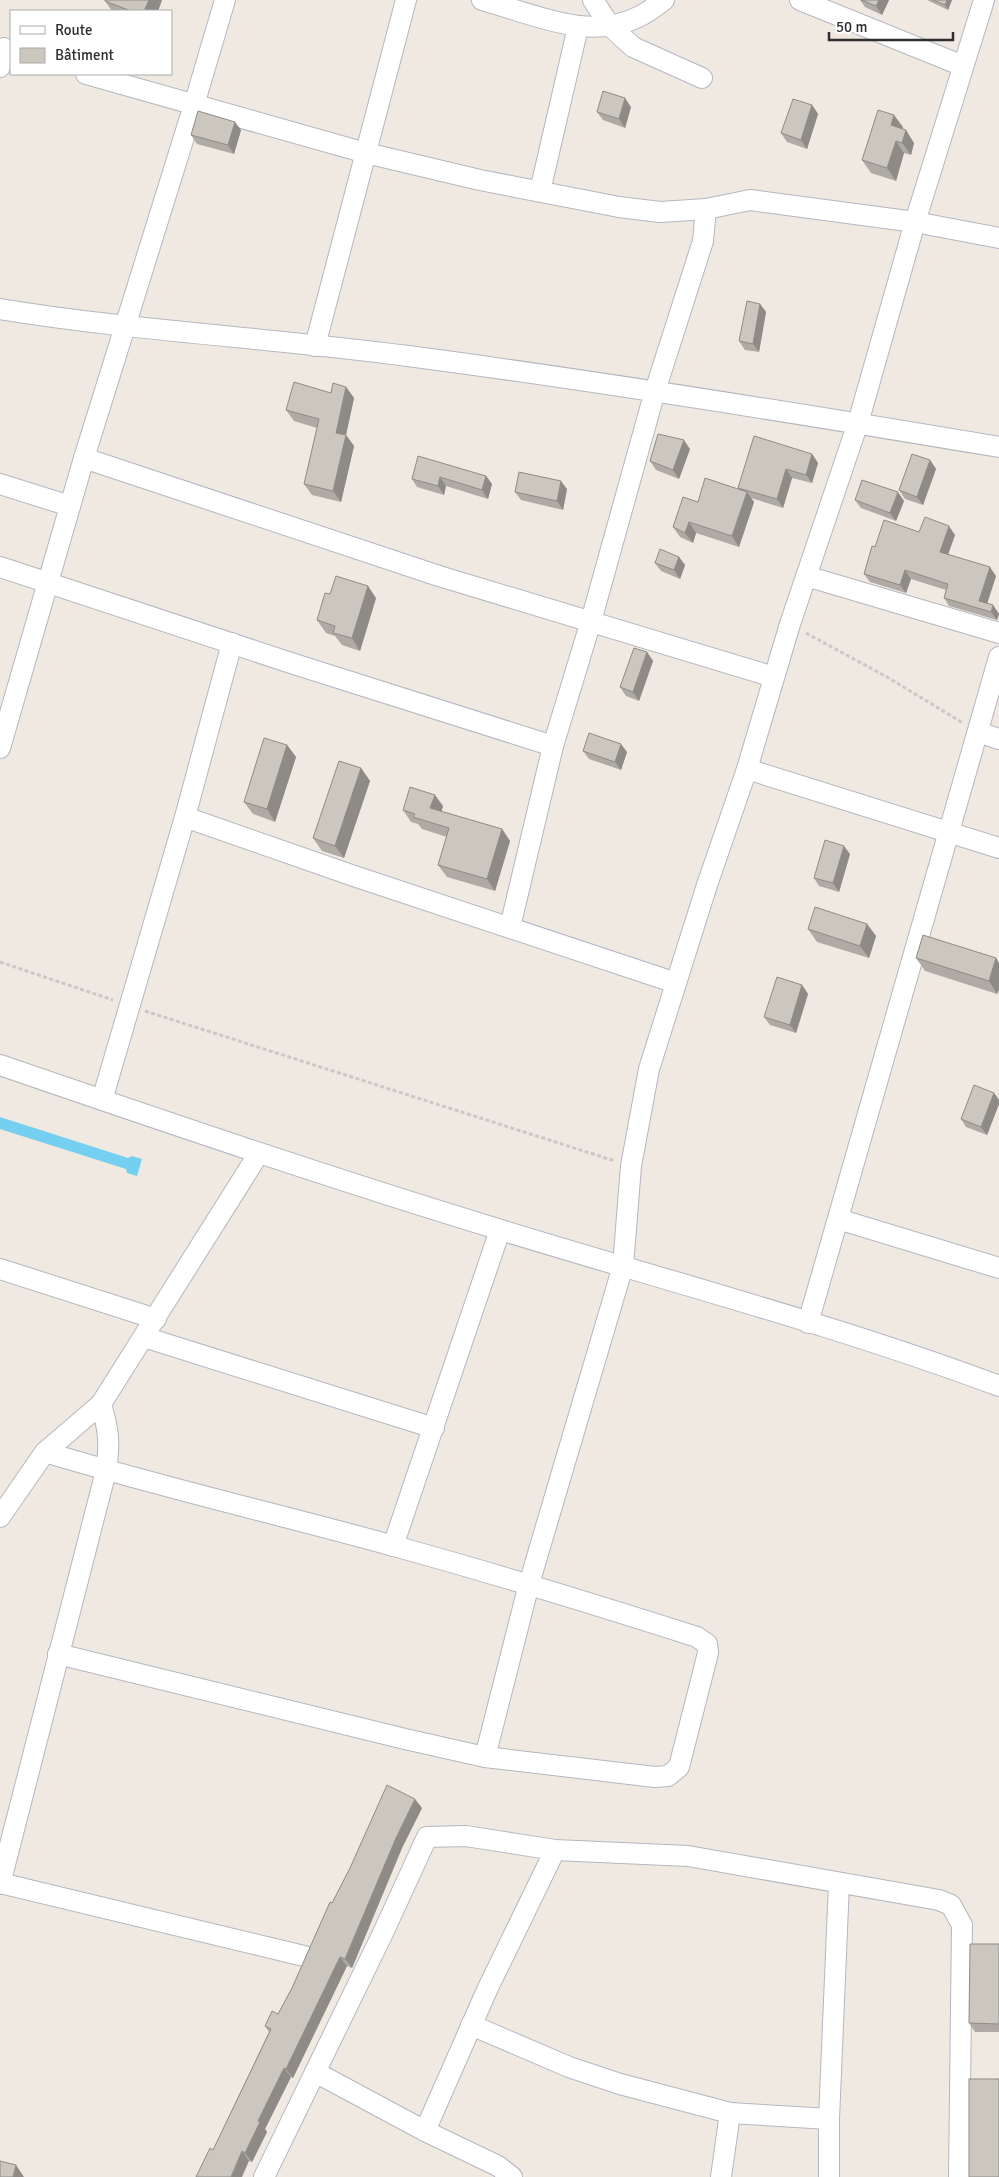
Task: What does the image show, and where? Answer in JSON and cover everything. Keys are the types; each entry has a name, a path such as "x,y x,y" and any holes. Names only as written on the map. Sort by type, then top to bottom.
{"street":[{"path":"0,748 84,458 225,0"},
{"path":"315,346 406,0"},
{"path":"482,0 578,27 610,26 638,17 664,0"},
{"path":"592,0 610,26 633,47 702,78"},
{"path":"800,0 962,66"},
{"path":"485,1757 529,1584 623,1266 630,1166 649,1069 707,885 747,769 790,624 858,424 915,222 984,0"},
{"path":"540,191 578,27"},
{"path":"89,75 366,153 480,180 619,208 660,212 706,209 750,200 915,222 999,238"},
{"path":"510,926 554,746 655,391 703,241 706,209"},
{"path":"0,309 124,326 406,356 655,391 999,447"},
{"path":"84,458 420,570 774,677"},
{"path":"0,484 70,506"},
{"path":"0,567 47,584 554,746"},
{"path":"806,576 999,633"},
{"path":"102,1100 131,1006 232,643"},
{"path":"808,1323 999,657"},
{"path":"978,732 999,739"},
{"path":"747,769 999,848"},
{"path":"185,816 354,876 510,926 676,983"},
{"path":"0,1065 260,1153 500,1230 997,1378"},
{"path":"0,1517 44,1452 102,1404 260,1153"},
{"path":"838,1219 999,1268"},
{"path":"393,1546 500,1230"},
{"path":"0,1270 156,1319"},
{"path":"144,1337 434,1428"},
{"path":"102,1404 109,1430 106,1471 0,1884 304,1956"},
{"path":"44,1452 106,1471 393,1546 529,1584 697,1637 707,1644 708,1653 679,1766 668,1776 654,1777 485,1757 405,1740 58,1654"},
{"path":"264,2177 427,1838 466,1836 556,1850 688,1856 938,1900 951,1905 962,1925 959,2177"},
{"path":"425,2131 471,2025 556,1850"},
{"path":"829,2177 829,2119 839,1884"},
{"path":"471,2025 569,2068 620,2084 730,2113 829,2119"},
{"path":"315,2072 425,2131 498,2166 512,2177"},
{"path":"721,2177 730,2113"}],"path":[{"path":"790,624 887,677 978,732"},
{"path":"0,962 131,1006 630,1166"}],"water":[{"path":"0,1117 128,1158 132,1156 142,1159 137,1176 127,1173 126,1169 0,1129"}],"building":[{"path":"149,0 144,10 128,10 105,1"},
{"path":"861,0 879,0 876,6"},
{"path":"933,0 947,0 945,5"},
{"path":"603,91 625,98 619,119 597,112"},
{"path":"793,99 812,105 801,140 781,133"},
{"path":"878,110 894,115 891,125 906,130 902,143 896,141 887,168 862,160"},
{"path":"198,111 235,122 228,145 191,135"},
{"path":"747,301 760,304 753,344 739,341"},
{"path":"294,382 331,393 333,383 346,387 336,433 346,435 333,491 304,484 319,419 286,410"},
{"path":"658,434 684,440 673,470 650,461"},
{"path":"754,436 812,454 806,475 786,469 777,499 738,488"},
{"path":"912,454 930,460 917,497 899,490"},
{"path":"418,456 486,476 482,490 440,477 438,486 412,479"},
{"path":"519,472 561,481 557,501 515,492"},
{"path":"705,478 747,492 732,536 689,522 685,533 673,527 683,497 698,502"},
{"path":"862,480 898,492 890,513 855,500"},
{"path":"925,517 949,526 940,552 990,567 979,601 993,605 991,612 944,598 948,584 905,570 900,585 864,574 872,546 875,547 884,520 919,532"},
{"path":"660,549 679,557 674,570 655,563"},
{"path":"336,576 368,586 352,638 333,633 335,626 317,620 325,593 330,594"},
{"path":"634,648 647,652 633,692 620,687"},
{"path":"589,733 621,744 615,762 583,751"},
{"path":"264,738 287,745 267,809 244,802"},
{"path":"339,761 361,768 335,846 313,838"},
{"path":"410,787 435,795 430,808 502,829 487,879 438,865 449,828 413,817 415,814 403,810"},
{"path":"825,840 844,846 833,883 814,878"},
{"path":"815,907 867,924 860,946 808,929"},
{"path":"923,935 996,958 989,981 916,958"},
{"path":"777,977 802,985 790,1025 764,1017"},
{"path":"974,1085 994,1093 981,1127 961,1119"},
{"path":"387,1785 415,1799 396,1838 345,1959 340,1957 286,2069 284,2068 258,2121 260,2122 245,2153 242,2151 231,2177 196,2177 210,2148 213,2150 271,2029 265,2026 272,2011 278,2014 292,1988 330,1902 332,1903 350,1868"},
{"path":"970,1944 999,1944 999,2024 969,2023"},
{"path":"969,2079 999,2079 999,2177 969,2177"},
{"path":"0,2161 16,2165 13,2177 0,2177"}]}
